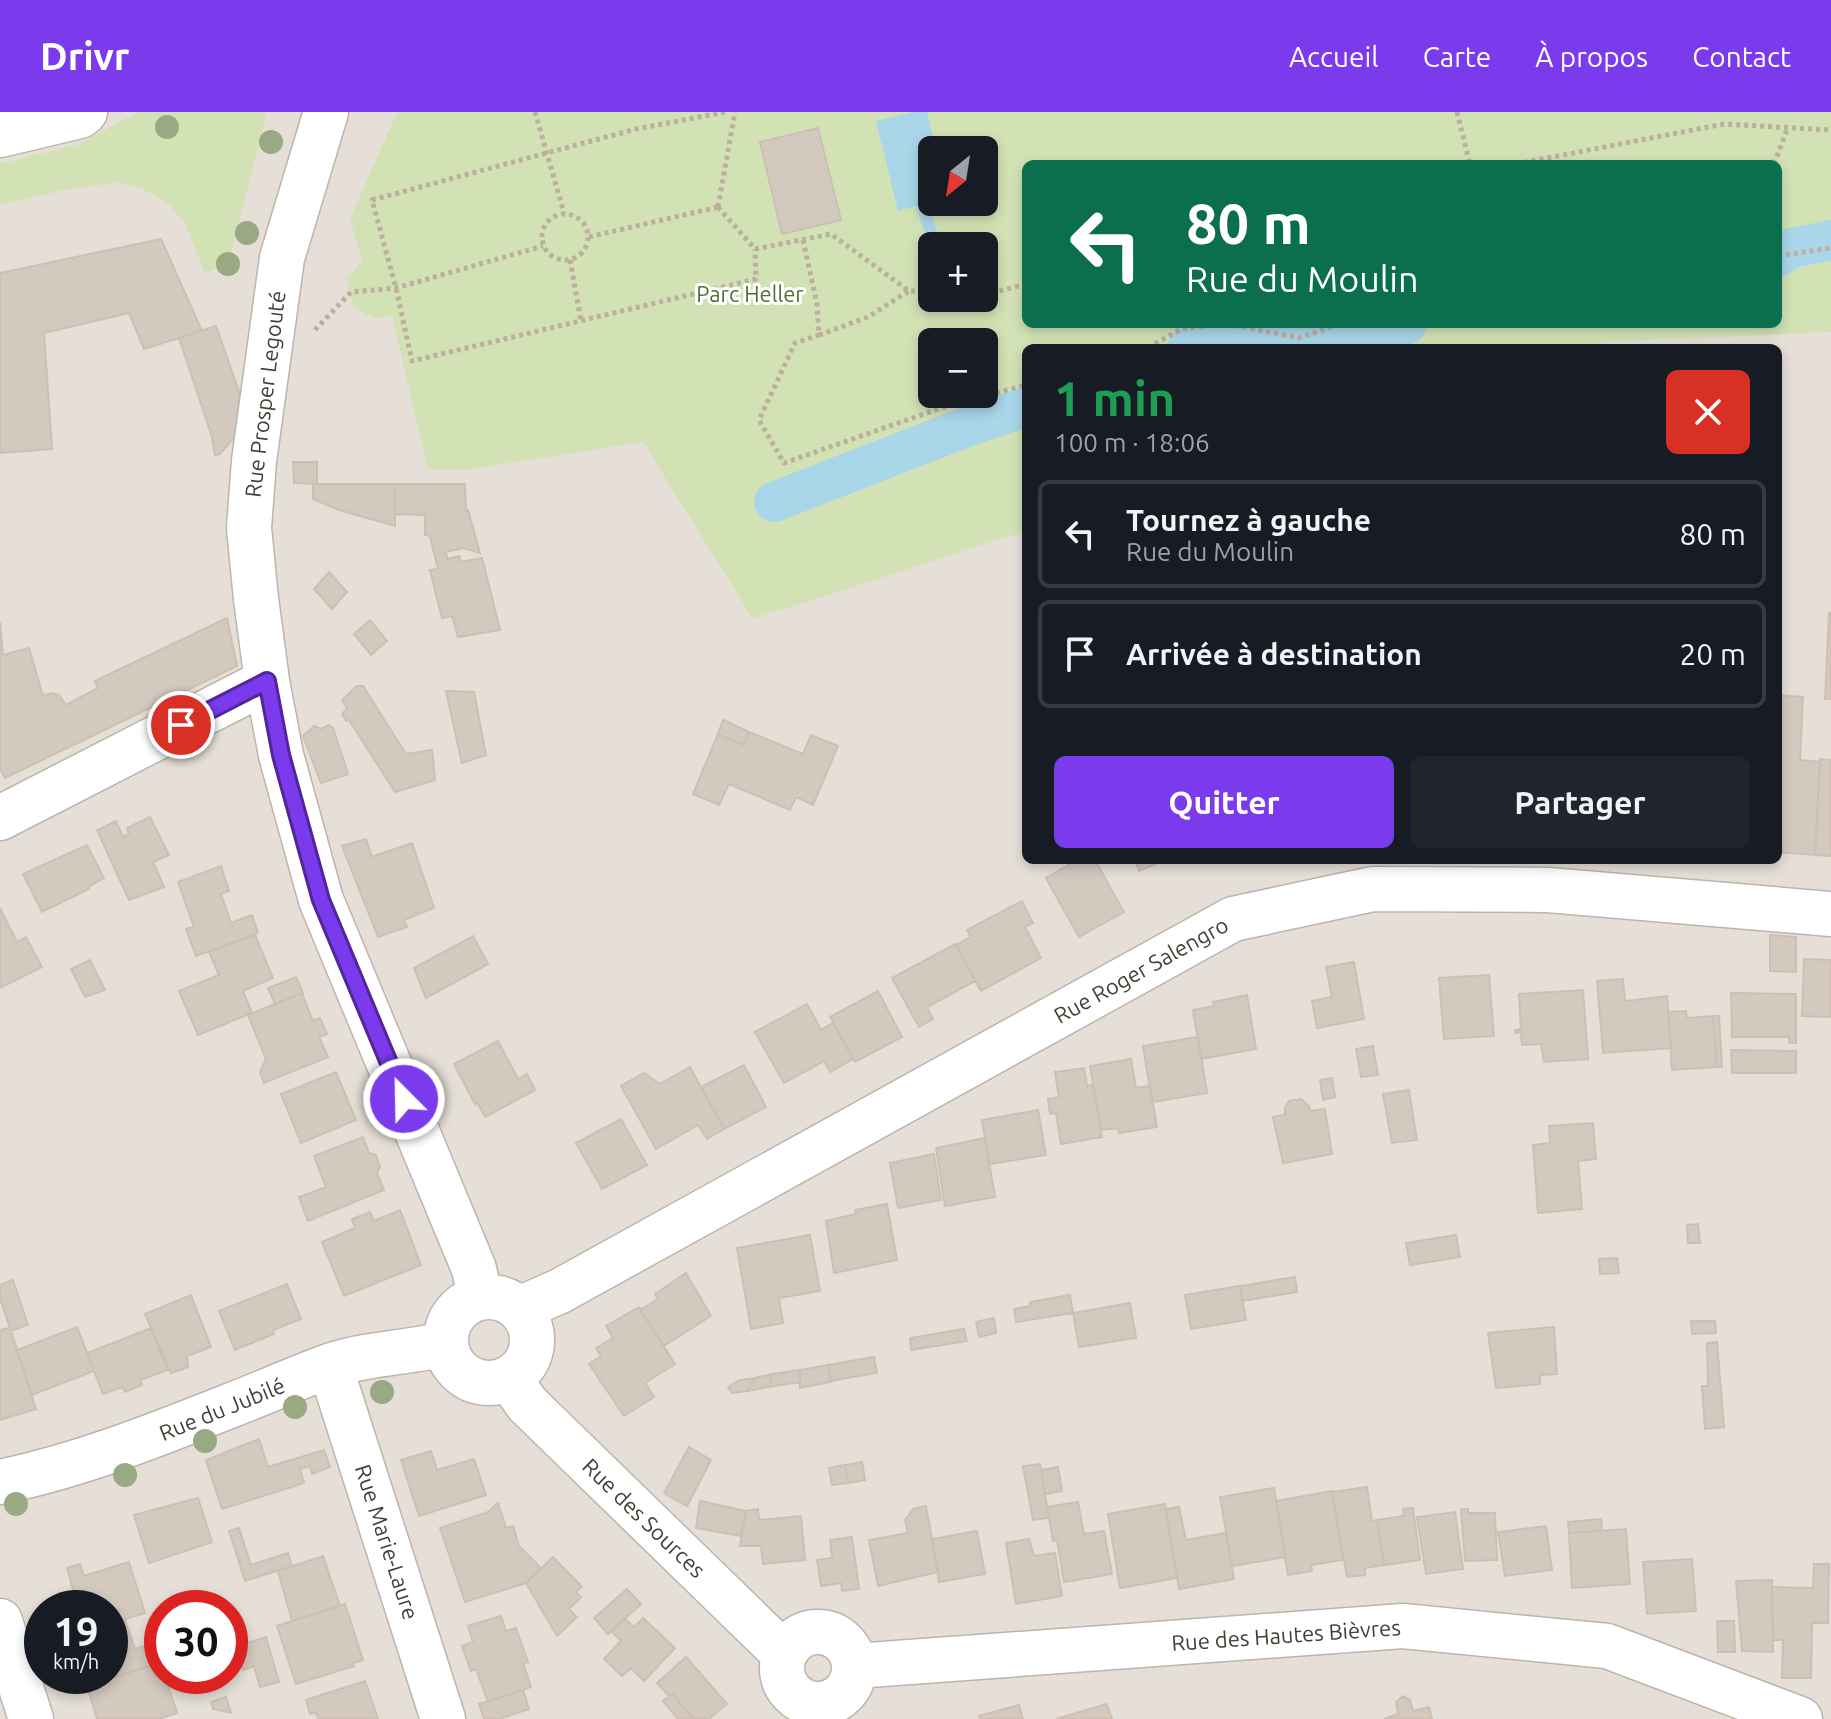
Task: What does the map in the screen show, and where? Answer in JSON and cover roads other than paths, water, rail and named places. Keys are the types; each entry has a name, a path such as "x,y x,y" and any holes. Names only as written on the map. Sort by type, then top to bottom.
{"street":[{"path":"0,135 80,116 85,112"},
{"name":"Rue Prosper Legouté","path":"267,681 249,528 254,461 282,258 326,112"},
{"path":"0,818 267,681 281,755 321,900 474,1269 500,1303 527,1320 532,1333 528,1359 520,1370 497,1383 473,1381 454,1366 445,1344 446,1331 458,1309 468,1301 500,1303"},
{"name":"Rue Roger Salengro","path":"500,1303 560,1291 1233,919 1373,889 1548,890 1831,914"},
{"name":"Rue du Jubilé","path":"0,1482 52,1471 148,1439 330,1366 372,1354 416,1351 445,1344"},
{"name":"Rue Marie-Laure","path":"330,1366 443,1719"},
{"name":"Rue des Sources","path":"509,1378 527,1404 784,1654"},
{"path":"0,1621 31,1719"},
{"name":"Rue des Hautes Bièvres","path":"850,1694 1403,1626 1607,1646 1800,1719"},
{"path":"824,1632 840,1638 851,1650 850,1694 829,1704 813,1705 797,1698 786,1687 782,1670 784,1654 793,1641 808,1633 824,1632"}],"water":[{"path":"927,112 933,136 918,136 918,206 898,211 876,121"}],"waterway":[{"path":"926,216 931,232"},
{"path":"1782,254 1792,248 1831,240"},
{"path":"1202,344 1235,337 1342,337 1394,328"},
{"path":"774,502 1022,408"}],"park label":[{"name":"Parc Heller","path":"750,294"}]}
